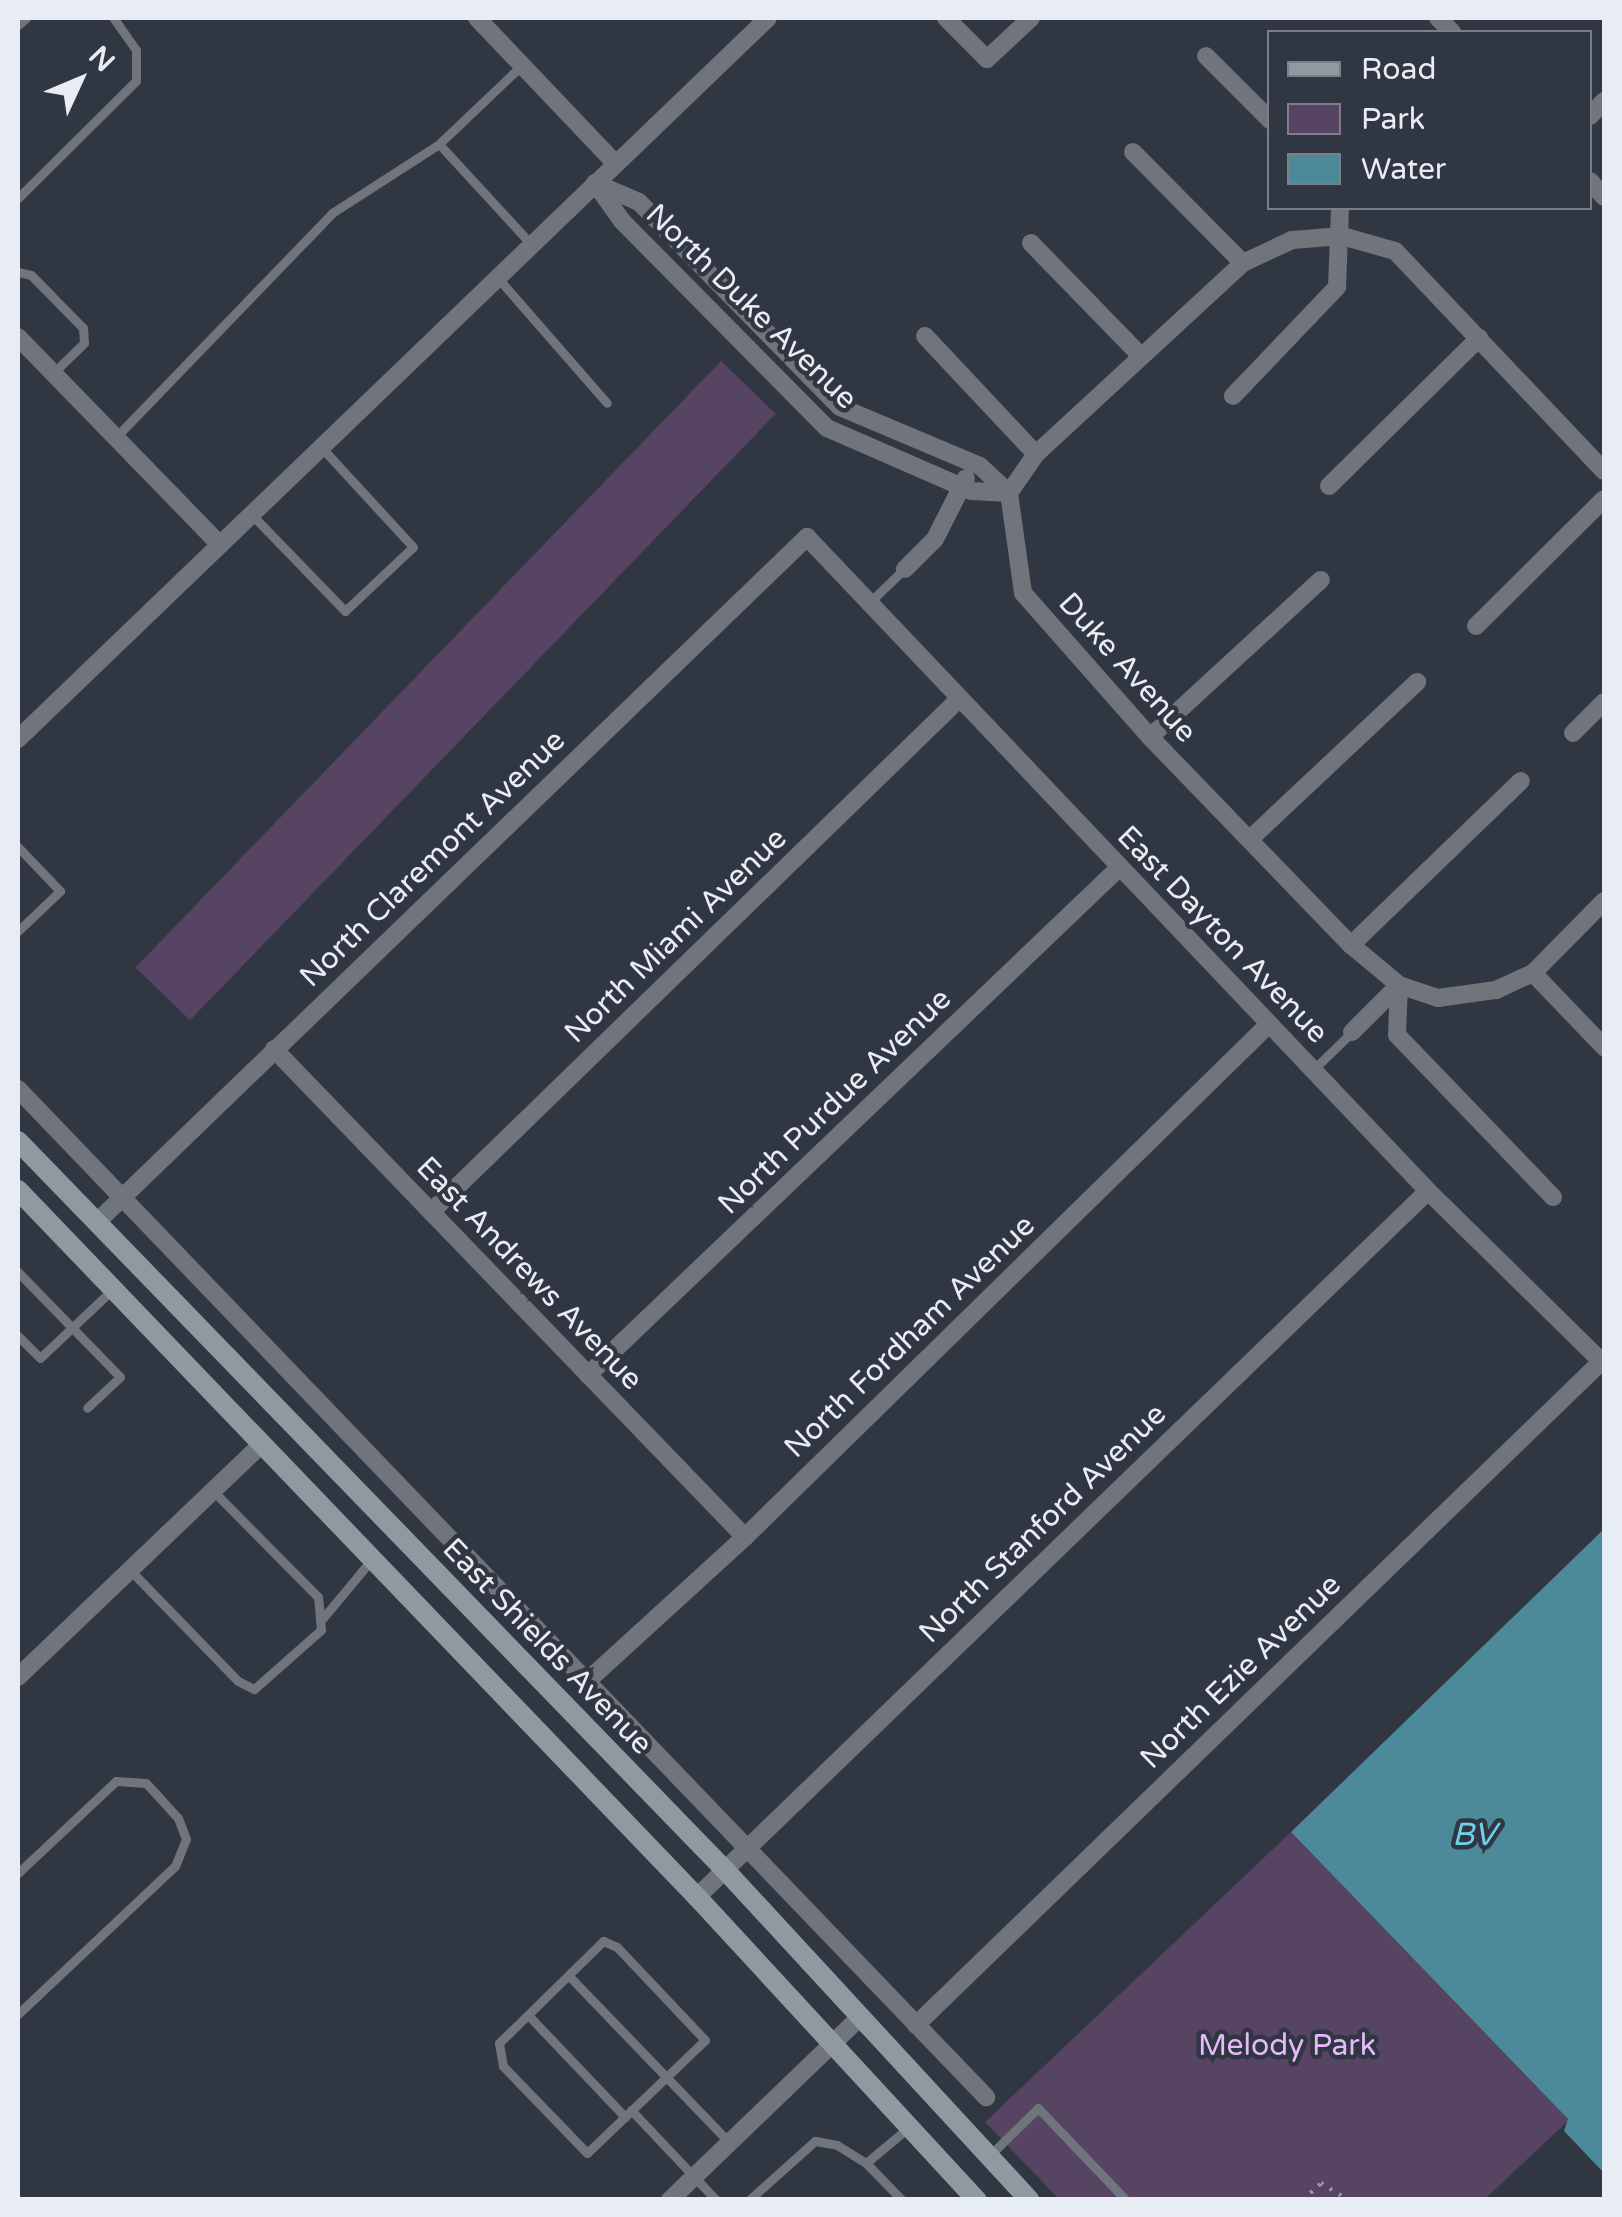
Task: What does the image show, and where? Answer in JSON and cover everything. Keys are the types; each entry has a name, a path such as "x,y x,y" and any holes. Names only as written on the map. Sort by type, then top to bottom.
{"main road":[{"name":"East Shields Avenue","path":"18,1141 724,1870 1029,2200"},
{"path":"18,1190 697,1897 977,2200"}],"street":[{"path":"476,18 615,163"},
{"path":"18,739 768,18"},
{"path":"946,18 987,59 1031,18"},
{"path":"1206,56 1267,117"},
{"path":"1133,152 1242,264"},
{"name":"North Duke Avenue","path":"594,183 638,202 840,407 972,463 1008,493"},
{"name":"North Duke Avenue","path":"594,183 622,221 827,428 963,486 1008,493"},
{"path":"1233,396 1336,286 1342,236 1340,210"},
{"path":"1008,493 1036,454 1242,264 1292,240 1342,236 1395,251 1604,471"},
{"path":"1031,242 1141,356"},
{"path":"925,336 1036,454"},
{"path":"18,337 220,545"},
{"path":"1329,486 1479,338"},
{"path":"904,569 936,539 972,463"},
{"name":"Duke Avenue","path":"1008,493 1023,593 1150,736 1351,945 1399,985 1438,998 1496,990 1533,972 1604,902"},
{"path":"1476,626 1604,499"},
{"name":"East Dayton Avenue","path":"808,536 959,700 1428,1191 1604,1362"},
{"name":"North Claremont Avenue","path":"98,1222 808,536"},
{"path":"1150,736 1321,580"},
{"path":"1250,838 1417,682"},
{"name":"North Miami Avenue","path":"431,1212 959,700"},
{"path":"1573,733 1604,702"},
{"path":"1351,945 1521,780"},
{"name":"North Purdue Avenue","path":"588,1375 1119,868"},
{"path":"1533,972 1604,1047"},
{"path":"1352,1032 1399,985"},
{"path":"1399,985 1397,1035 1553,1197"},
{"name":"North Fordham Avenue","path":"584,1684 745,1538 1269,1024"},
{"name":"East Andrews Avenue","path":"274,1049 745,1538"},
{"name":"East Shields Avenue","path":"18,1089 584,1684 986,2098"},
{"name":"North Stanford Avenue","path":"697,1897 1428,1191"},
{"name":"North Ezie Avenue","path":"916,2025 1604,1362"},
{"path":"18,1678 262,1444"},
{"path":"670,2200 858,2019"}],"lane":[{"path":"18,26 26,18"},
{"path":"18,198 136,81 136,50 114,18"},
{"path":"115,438 332,213 439,144 522,65"},
{"path":"439,144 531,244"},
{"path":"18,272 31,275 84,328 84,344 53,374"},
{"path":"497,278 607,402"},
{"path":"252,514 345,611 413,547 321,447"},
{"path":"870,602 904,569"},
{"path":"18,847 60,890 18,931"},
{"path":"1313,1070 1352,1032"},
{"path":"18,1272 120,1377 86,1408"},
{"path":"18,1336 40,1358 113,1289"},
{"path":"130,1570 238,1681 254,1689 321,1630 323,1618 318,1597 212,1491"},
{"path":"323,1618 341,1590 372,1559"},
{"path":"18,1872 116,1781 146,1783 172,1809 186,1838 175,1866 18,2014"},
{"path":"604,1942 617,1947 705,2040 586,2154 503,2066 499,2043 528,2014 604,1942"},
{"path":"568,1976 729,2142"},
{"path":"528,2014 716,2200"},
{"path":"988,2156 1038,2108 1126,2200"},
{"path":"866,2163 910,2126"},
{"path":"749,2200 815,2141 838,2144 866,2163 902,2200"}],"path":[{"path":"1303,2200 1320,2182 1348,2200"}],"green space":[{"path":"721,361 776,414 190,1020 135,967"},
{"name":"Melody Park","path":"1291,1832 1569,2120 1484,2200 1059,2199 985,2122"}],"water":[{"name":"BV","path":"1604,1529 1604,2173 1564,2131 1568,2119 1291,1832"}]}
